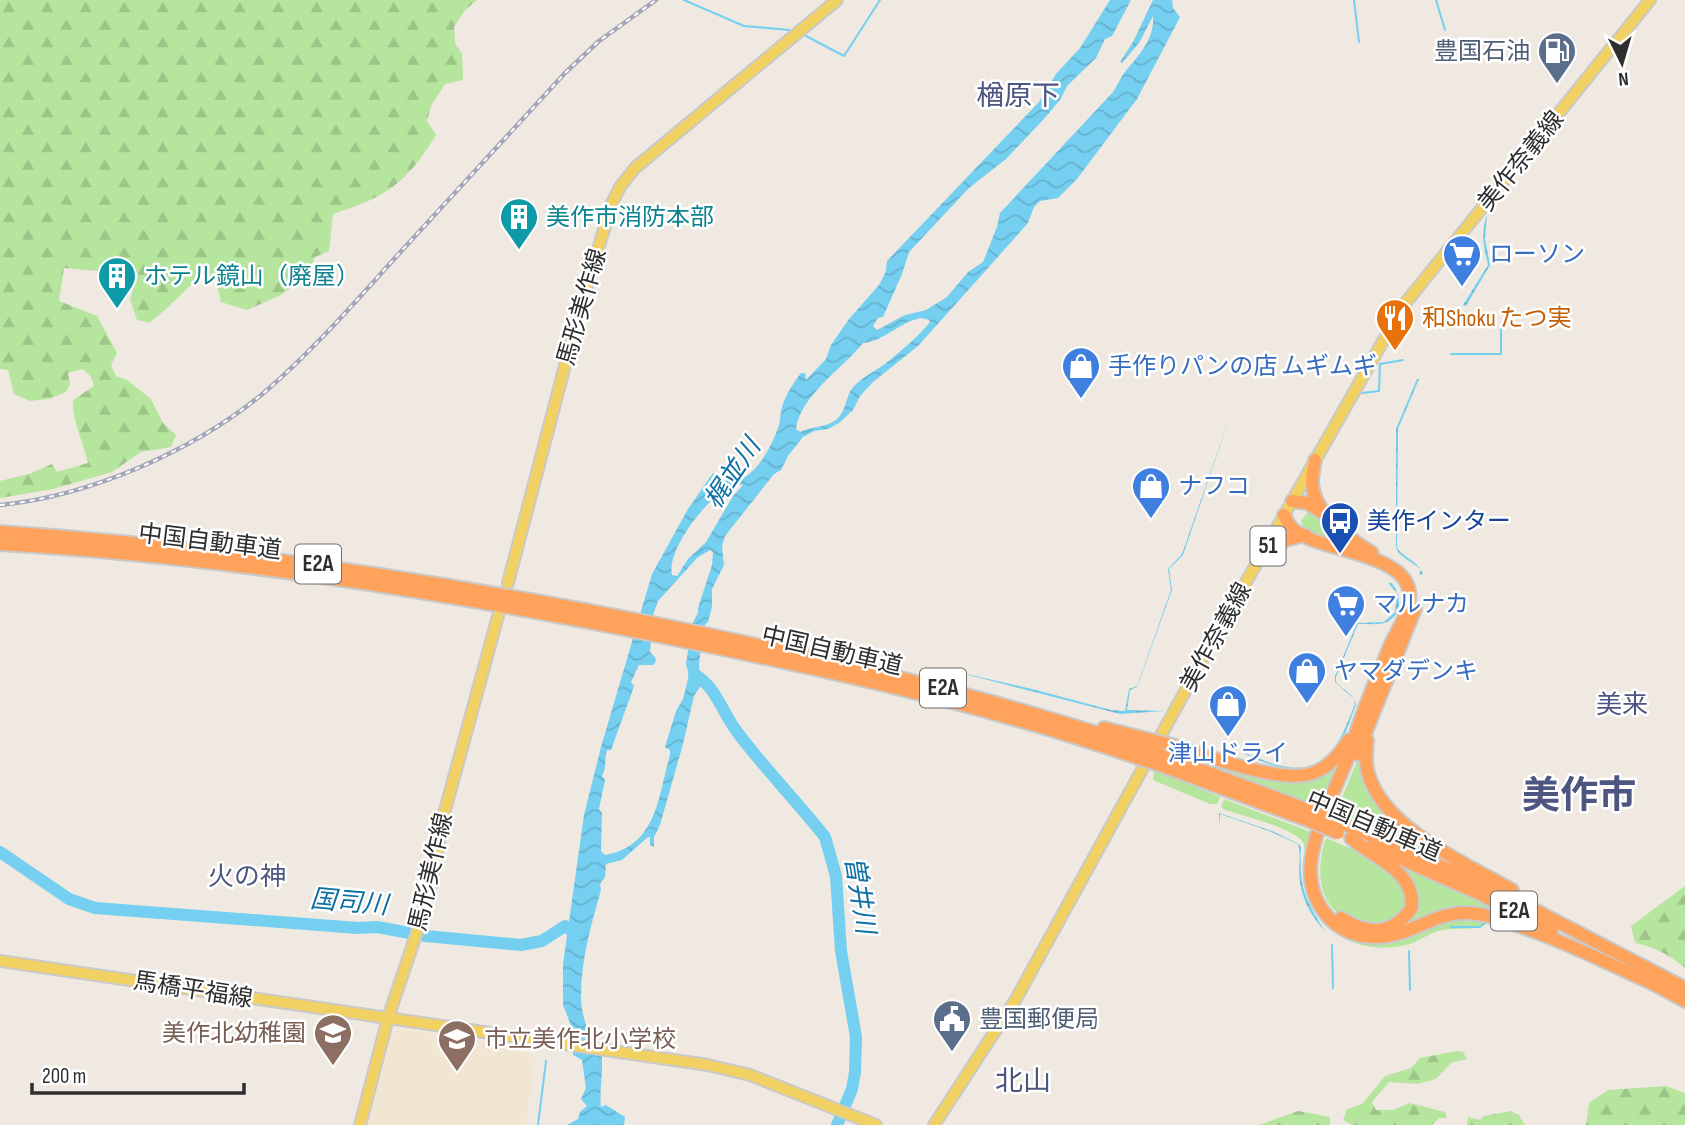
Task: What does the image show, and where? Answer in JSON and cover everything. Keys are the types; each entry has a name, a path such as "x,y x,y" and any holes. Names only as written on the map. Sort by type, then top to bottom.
{"highway":[{"path":"1315,460 1312,482 1323,513"},
{"path":"1292,501 1307,503 1323,513 1368,550 1408,575 1414,587 1416,600 1413,616 1321,844 1317,878 1320,890 1331,908 1350,924 1389,929 1398,924 1412,907 1411,888 1394,868 1351,838"},
{"path":"1284,515 1293,529 1366,555 1403,577 1409,588 1406,615 1394,635 1313,842 1309,864 1311,888 1319,906 1335,924 1354,935 1375,937 1412,930 1428,920 1447,915 1486,915 1537,932 1656,985"},
{"name":"中国自動車道","path":"0,532 177,546 275,558 493,592 630,624 884,674 988,701 1162,754 1498,891 1685,988"},
{"path":"1263,555 1286,540 1305,535"},
{"name":"中国自動車道","path":"0,544 176,558 293,572 630,624"},
{"name":"中国自動車道","path":"738,646 1046,728 1142,748"},
{"path":"1371,719 1366,748 1367,769 1378,795 1410,829 1434,845 1582,926 1594,939"},
{"path":"1142,748 1162,754 1295,776 1313,773 1333,761 1356,731"},
{"name":"中国自動車道","path":"1340,828 1351,838 1478,893 1685,1001"}],"main road":[{"name":"馬形美作線","path":"508,583 579,312 612,203 620,187 635,168 837,0"},
{"name":"美作奈義線","path":"934,1125 1016,999 1209,649 1403,306 1650,0"},
{"name":"馬形美作線","path":"360,1125 388,1018 432,879 444,814 498,617"},
{"name":"馬橋平福線","path":"0,961 708,1065 750,1075 876,1125"}],"shaded area":[{"name":"市立美作北小学校","path":"401,1029 513,1046 536,1057 525,1125 367,1125 391,1035"}],"green space":[{"path":"0,0 477,0 465,10 454,27 455,43 462,54 463,80 445,84 431,106 427,121 436,135 425,152 415,166 393,186 367,201 333,214 329,251 315,257 306,277 281,295 247,310 221,302 216,279 200,276 149,323 137,320 130,299 138,274 129,267 120,273 64,268 59,301 97,316 117,353 111,365 116,376 127,380 151,399 163,423 176,435 171,447 141,452 112,472 53,489 0,498 0,481 29,474 52,464 57,472 88,463 76,423 73,400 94,386 91,377 83,369 68,373 70,384 66,392 49,399 30,401 14,394 8,370 0,369"},
{"path":"1308,512 1314,513 1335,530 1328,539 1304,529 1301,521"},
{"path":"1363,747 1377,800 1498,886 1335,814"},
{"path":"1174,752 1295,779 1344,753 1323,809"},
{"path":"1154,769 1220,797 1217,804 1210,804 1153,780"},
{"path":"1224,799 1314,833 1309,889 1354,937 1451,918 1487,920 1486,924 1477,928 1441,930 1410,944 1388,948 1371,947 1341,937 1318,915 1310,900 1305,883 1305,849 1302,841 1288,831 1223,809 1221,806"},
{"path":"1326,838 1369,856 1394,873 1409,898 1405,913 1381,927 1346,918 1333,909 1327,901 1321,880 1321,858"},
{"path":"1394,862 1511,917 1482,911 1397,930 1413,913"},
{"path":"1685,886 1685,968 1662,952 1635,943 1631,926"},
{"path":"1463,1052 1467,1059 1451,1063 1436,1079 1417,1084 1389,1082 1372,1102 1376,1110 1393,1110 1410,1103 1445,1112 1447,1118 1439,1118 1432,1125 1352,1125 1343,1120 1347,1109 1362,1104 1385,1076 1411,1068 1420,1058"},
{"path":"1666,1086 1685,1093 1685,1125 1586,1125 1589,1103 1608,1090"},
{"path":"1298,1111 1330,1117 1330,1125 1259,1125"},
{"path":"1511,1111 1519,1115 1525,1125 1467,1125 1468,1117 1480,1120 1484,1116"}],"water":[{"path":"1110,0 1131,0 1112,36 1105,39 1096,58 1067,86 1060,100 1043,120 1006,159 969,188 909,252 883,317 878,318 873,326 877,330 905,315 926,310 947,297 968,272 983,262 1000,213 1113,92 1144,47 1151,32 1153,16 1139,43 1122,63 1120,62 1153,0 1172,0 1173,8 1180,17 1137,99 1077,179 1058,198 1040,201 1034,207 1028,223 980,277 918,346 873,382 860,396 853,410 828,429 814,431 803,437 781,470 774,474 725,536 722,546 724,565 712,589 712,607 708,622 704,626 699,663 700,687 694,696 683,744 660,825 654,837 654,847 650,845 648,837 622,860 606,864 585,956 581,1003 590,1040 596,1038 600,1046 601,1107 606,1105 625,1117 624,1125 567,1125 578,1119 580,1112 587,1106 581,1099 586,1088 582,1060 573,1055 580,1041 579,1036 575,1033 569,1042 566,1039 572,1028 563,1005 563,964 584,815 601,747 652,574 688,509 713,473 718,480 728,481 745,477 756,468 773,441 783,404 791,387 801,373 805,373 806,380 826,359 831,345 849,319 879,285 886,271 887,261 1039,102 1056,74 1080,48","holes":["921,318 930,322 890,360 854,386 836,420 800,432 796,429 805,405 863,343 878,339","735,484 743,485 733,496 706,542 688,559 677,576 672,575 672,564 683,537 703,509 725,489","710,550 713,552 712,565 698,613 692,624 686,664 689,675 665,747 670,750 670,755 658,803 645,830 635,841 622,850 605,855 601,851 602,813 599,809 607,750 611,750 634,686 631,682 639,665 653,665 656,661 650,652 653,615 658,601 697,558"]},
{"path":"1487,216 1485,239 1490,265 1466,306 1463,305 1488,265 1483,234"},
{"path":"1417,379 1398,429 1397,548 1421,570 1400,554 1396,547 1396,429"},
{"path":"1232,411 1183,555 1169,569 1172,590 1137,687 1130,690 1127,710 1164,711 1120,714 953,671 1111,710 1125,711 1129,689 1137,686 1171,590 1168,569 1182,554"},
{"path":"1397,593 1399,604 1392,619 1384,623 1358,624 1336,682 1354,699 1335,682 1335,676 1357,623 1384,622 1395,612"},
{"path":"1354,699 1356,704 1343,737 1332,755 1323,763 1301,769 1289,768 1276,766 1243,753 1292,767 1307,767 1319,763 1343,733 1355,704"},
{"path":"1219,813 1272,831 1299,844 1302,884 1325,931 1310,912 1304,897 1299,874 1298,844 1220,814 1219,827"}],"waterway":[{"path":"684,0 744,26 789,30"},
{"path":"806,36 844,56 880,0"},
{"path":"1354,0 1359,42"},
{"path":"1436,0 1445,30"},
{"path":"1451,354 1501,354 1501,327"},
{"path":"1362,393 1379,391 1380,364 1403,360"},
{"name":"曽井川","path":"694,674 717,698 745,743 825,837 836,876 841,951 856,1037 852,1089 837,1125"},
{"name":"国司川","path":"0,852 69,899 95,908 358,928 377,927 426,936 521,945 542,941 565,926 577,935"},
{"path":"1451,927 1480,927 1486,922"},
{"path":"1332,945 1333,988"},
{"path":"1409,951 1410,990"},
{"path":"538,1125 546,1061"}],"railway":[{"path":"0,505 70,492 141,467 208,432 266,391 321,339 565,73 599,41 656,0"}],"place":[{"name":"豊国石油","path":"1557,85"},
{"name":"美作市消防本部","path":"519,251"},
{"name":"ローソン","path":"1462,288"},
{"name":"ホテル鏡山（廃屋）","path":"117,310"},
{"name":"和Shoku たつ実","path":"1395,352"},
{"name":"手作りパンの店 ムギムギ","path":"1081,400"},
{"name":"ナフコ","path":"1151,520"},
{"name":"美作インター","path":"1340,555"},
{"name":"マルナカ","path":"1346,638"},
{"name":"ヤマダデンキ","path":"1307,705"},
{"name":"津山ドライ","path":"1228,738"},
{"name":"豊国郵便局","path":"952,1053"},
{"name":"美作北幼稚園","path":"333,1067"},
{"name":"市立美作北小学校","path":"457,1073"}],"district":[{"name":"楢原下","path":"1018,96"},
{"name":"美来","path":"1622,705"},
{"name":"美作市","path":"1579,796"},
{"name":"火の神","path":"247,877"},
{"name":"北山","path":"1023,1081"}],"water label":[{"name":"梶並川","path":"733,474"}]}
